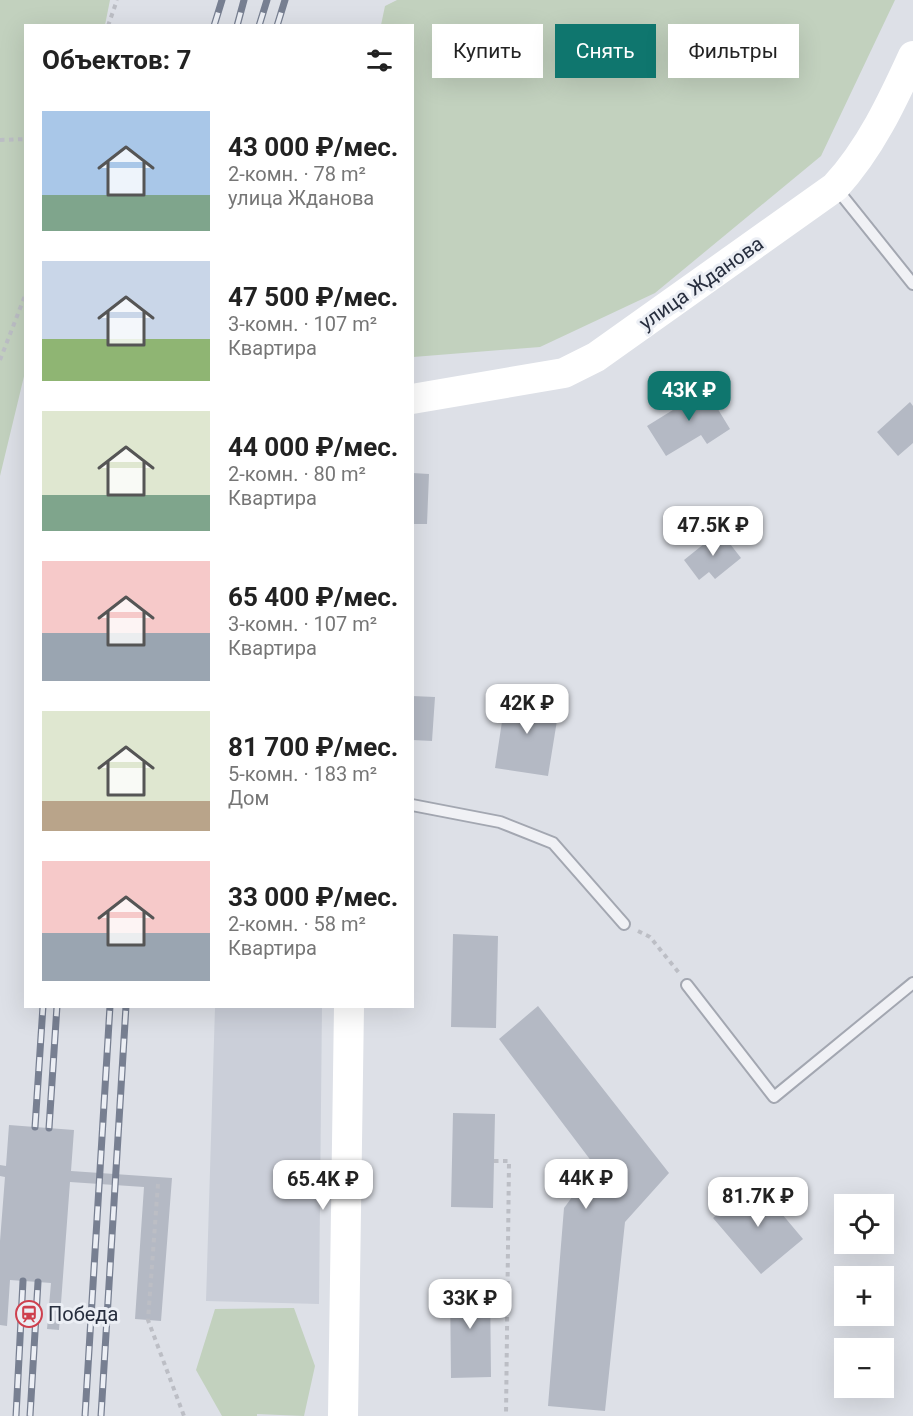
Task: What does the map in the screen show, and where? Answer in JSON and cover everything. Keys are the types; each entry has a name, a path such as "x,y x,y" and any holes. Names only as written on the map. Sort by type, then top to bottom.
{"main road":[{"name":"улица Жданова","path":"414,399 564,373 577,368 835,187 849,171 878,127 913,56"},
{"path":"343,1416 349,1008"}],"lane":[{"path":"835,187 913,284"},
{"path":"414,805 500,822 554,843 624,924"},
{"path":"687,985 774,1097 913,983"}],"path":[{"path":"109,24 117,0"},
{"path":"0,140 24,139"},
{"path":"0,360 24,298"},
{"path":"624,924 650,938 687,985"},
{"path":"494,1161 509,1161 506,1416"},
{"path":"158,1184 148,1320 184,1416"}],"shaded area":[{"path":"215,1008 322,1008 319,1304 206,1301"}],"green space":[{"path":"0,0 110,0 105,24 24,24 24,376 0,476"},
{"path":"397,0 895,0 821,156 655,293 540,347 414,357 414,24 381,24 385,6"},
{"path":"294,1308 315,1366 304,1416 257,1414 257,1416 222,1416 196,1370 215,1309"}],"building":[{"path":"702,383 730,429 707,444 701,435 666,456 647,426 689,400 685,393"},
{"path":"910,402 913,406 913,443 898,456 877,432"},
{"path":"414,473 429,474 427,524 414,524"},
{"path":"720,531 741,558 715,579 709,572 699,580 684,560"},
{"path":"506,695 560,702 548,776 495,768"},
{"path":"414,696 435,697 432,741 414,740"},
{"path":"453,934 498,936 496,1028 451,1027"},
{"path":"538,1006 669,1173 625,1222 605,1411 548,1406 564,1208 595,1166 499,1039"},
{"path":"453,1113 495,1114 493,1208 451,1207"},
{"path":"9,1125 74,1130 71,1171 172,1178 161,1321 135,1319 144,1187 70,1182 59,1330 47,1329 51,1283 10,1280 7,1326 0,1325 0,1241 5,1177 0,1176 0,1165 6,1166"},
{"path":"755,1182 803,1239 761,1274 713,1218"},
{"path":"490,1283 491,1377 451,1378 450,1284"}],"railway":[{"path":"215,24 222,0"},
{"path":"238,24 244,0"},
{"path":"260,24 267,0"},
{"path":"278,24 285,0"},
{"path":"35,1127 43,1008"},
{"path":"49,1128 57,1008"},
{"path":"85,1416 110,1008"},
{"path":"101,1416 126,1008"},
{"path":"16,1416 23,1281"},
{"path":"30,1416 38,1282"}],"place":[{"name":"Победа","path":"29,1314"}]}
